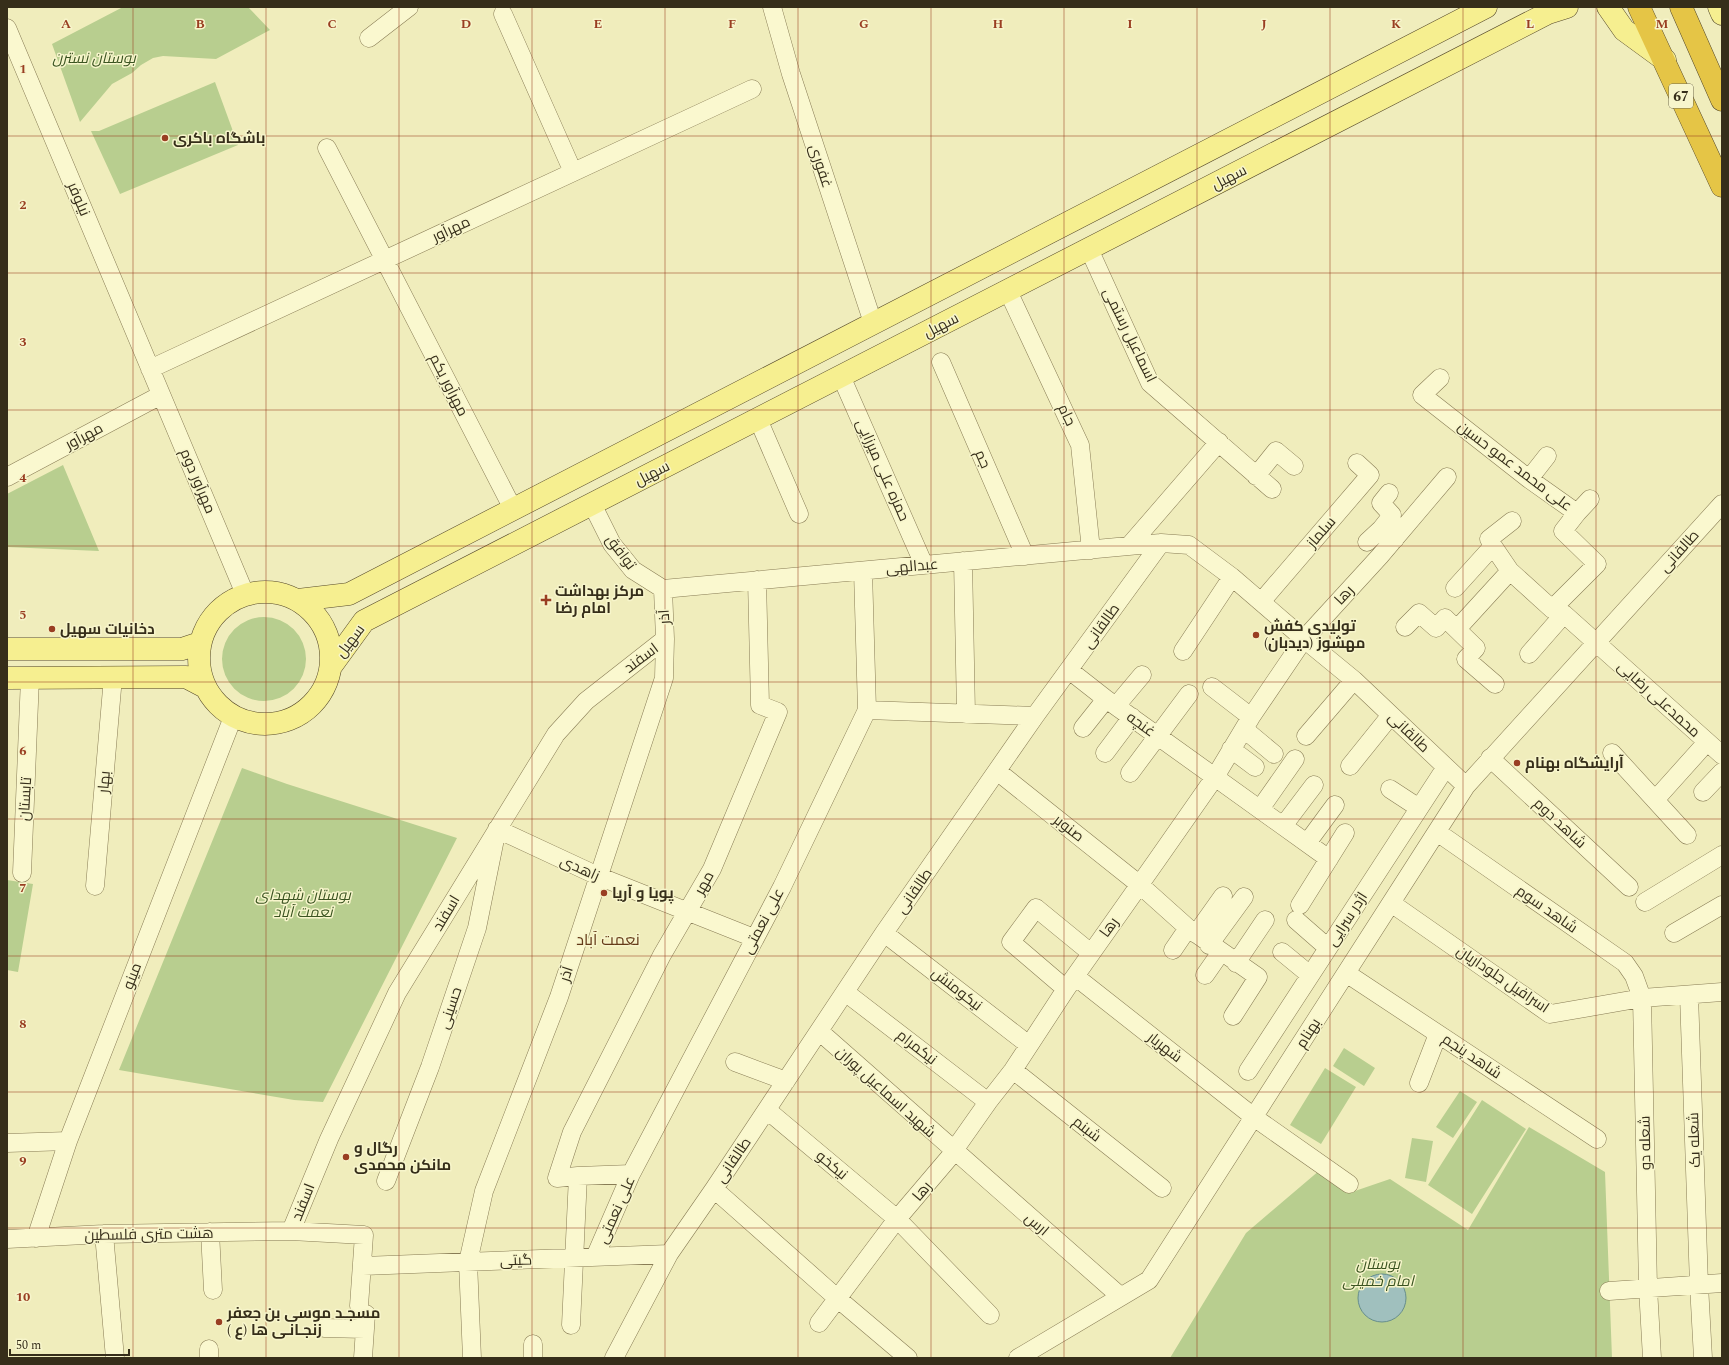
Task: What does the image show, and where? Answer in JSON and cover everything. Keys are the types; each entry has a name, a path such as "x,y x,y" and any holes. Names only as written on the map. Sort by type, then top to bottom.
{"highway":[{"name":"67","path":"1640,7 1722,186"},
{"name":"67","path":"1681,7 1722,100"}],"main road":[{"path":"298,600 349,594 1486,7"},
{"path":"1606,7 1624,30 1665,60"},
{"path":"1720,7 1722,14"},
{"name":"سهیل","path":"332,665 364,621 1556,9"},
{"path":"263,591 281,593 298,600 314,611 325,627 331,645 332,665 326,686 314,704 297,717 276,724 254,724 233,717 217,704 205,687 199,666 200,643 209,622 225,605 245,594 263,591"},
{"path":"7,649 182,649 200,643"},
{"path":"7,678 186,677 205,687"}],"street":[{"path":"368,38 409,7"},
{"name":"غفوری","path":"772,7 791,74 873,323"},
{"path":"504,14 573,172"},
{"name":"نیلوفر","path":"7,30 150,369"},
{"name":"مهرآور","path":"150,369 752,89"},
{"name":"مهرآور یکم","path":"327,148 513,509"},
{"name":"اسماعیل رستمی","path":"1089,249 1150,383 1272,490"},
{"name":"جام","path":"1008,290 1080,445 1091,550"},
{"name":"جم","path":"941,362 1025,556"},
{"name":"مهرآور دوم","path":"150,369 245,594"},
{"name":"حمزه علی میرزایی","path":"841,376 924,565"},
{"name":"علی محمد عمو حسین","path":"1440,378 1422,395 1529,479 1577,513 1563,531 1597,564 1558,612"},
{"name":"مهرآور","path":"7,477 161,395"},
{"path":"758,419 800,514"},
{"path":"1129,546 1219,442"},
{"path":"1256,476 1276,451 1294,466"},
{"path":"1529,479 1546,456"},
{"name":"سلماز","path":"1261,602 1370,475 1357,463"},
{"path":"1367,542 1388,534 1446,477"},
{"path":"1388,534 1392,515 1380,503 1389,493"},
{"path":"1577,513 1590,499"},
{"name":"توافق","path":"592,504 612,544 633,570 663,589"},
{"name":"طالقانی","path":"614,1358 669,1254 767,1110 818,1031 1035,716 1161,543 1189,544 1232,577 1354,680 1466,786 1722,504"},
{"path":"1455,588 1491,542 1512,521"},
{"name":"رها","path":"819,1323 898,1219 954,1152 988,1102 1013,1070 1091,953 1215,777 1247,723 1304,639 1380,556 1388,534"},
{"name":"محمدعلی رضایی","path":"1491,542 1510,571 1596,642 1722,755"},
{"name":"عبدالهی","path":"663,589 1161,543"},
{"path":"963,561 966,714"},
{"name":"علی نعمتی","path":"595,1257 631,1174 782,887 867,710 863,570"},
{"path":"1457,629 1510,571"},
{"path":"1183,651 1232,577"},
{"name":"مهر","path":"578,1176 557,1178 572,1132 662,956 712,869 778,712 760,705 757,580"},
{"name":"آذر","path":"472,1358 468,1262 484,1191 559,997 664,678 665,640 663,589"},
{"path":"1529,654 1558,612"},
{"path":"1405,627 1419,613 1436,628 1445,618 1476,648 1466,659 1495,684"},
{"name":"اسفند","path":"291,1231 329,1139 397,994 556,734 586,701 665,640"},
{"name":"غنچه","path":"1069,670 1329,859"},
{"path":"1083,728 1142,674"},
{"name":"بهار","path":"95,886 112,677"},
{"name":"تابستان","path":"22,873 30,678"},
{"path":"1306,736 1354,680"},
{"path":"1212,687 1247,723 1274,754"},
{"path":"1130,773 1189,694"},
{"path":"867,710 1035,716"},
{"path":"1350,766 1391,715"},
{"name":"مینو","path":"36,1238 68,1141 233,717"},
{"path":"1105,753 1132,717"},
{"path":"1655,800 1707,742"},
{"path":"1231,749 1255,767"},
{"path":"1612,753 1688,835"},
{"name":"شاهد دوم","path":"1490,758 1629,887"},
{"path":"1260,809 1295,759"},
{"name":"اژدر سرایی","path":"1248,1071 1446,767"},
{"name":"صنوبر","path":"997,772 1140,885 1204,940 1258,977 1233,1016"},
{"path":"1703,792 1722,772"},
{"path":"1283,826 1314,785"},
{"name":"بهنام","path":"1120,1296 1149,1280 1255,1118 1466,786"},
{"path":"1390,789 1420,808"},
{"path":"1307,843 1336,805"},
{"name":"زاهدی","path":"497,829 598,876 754,938"},
{"name":"حسینی","path":"386,1181 430,1067 477,928 497,829"},
{"name":"شاهد سوم","path":"1437,832 1625,962 1634,976 1642,998"},
{"path":"1328,948 1298,912 1345,833"},
{"path":"1645,902 1722,855"},
{"path":"1205,975 1204,940 1223,896"},
{"path":"1173,950 1204,940 1244,897"},
{"name":"اسرافیل جلوداریان","path":"1391,903 1550,1014 1642,998 1722,992"},
{"path":"1674,933 1722,905"},
{"name":"شهریار","path":"1091,953 1036,908 1011,942 1071,983 1255,1118 1349,1184"},
{"path":"1236,963 1265,920"},
{"name":"نیکومنش","path":"884,934 1029,1045"},
{"path":"1282,952 1310,975"},
{"name":"شاهد پنجم","path":"1346,973 1598,1139"},
{"name":"نیکمرام","path":"845,992 988,1102"},
{"name":"شعله یک","path":"1689,995 1703,1358"},
{"name":"شعله دو","path":"1642,998 1648,1288 1652,1358"},
{"name":"شهید اسماعیل پوران","path":"818,1031 954,1152"},
{"path":"1418,1083 1438,1034"},
{"path":"735,1062 786,1081"},
{"name":"شبنم","path":"1013,1070 1162,1188"},
{"name":"نیکخو","path":"767,1110 898,1219 990,1315"},
{"path":"7,1143 68,1141"},
{"name":"ارس","path":"954,1152 1120,1296"},
{"path":"571,1325 578,1176 631,1174"},
{"path":"714,1189 837,1298 908,1358"},
{"name":"هشت متری فلسطین","path":"7,1239 104,1234 210,1232 291,1231 364,1234 363,1266"},
{"path":"210,1232 213,1290"},
{"path":"104,1234 115,1358"},
{"name":"گیتی","path":"363,1266 669,1254"},
{"path":"363,1266 363,1358"},
{"path":"1609,1291 1722,1283"},
{"path":"1018,1358 1120,1296"},
{"path":"324,1328 363,1316"}],"green space":[{"name":"بوستان نسترن","path":"123,7 248,7 270,30 216,59 163,56 153,58 141,65 132,73 112,84 80,122 52,44"},
{"name":"باشگاه باکری","path":"215,82 238,145 120,194 91,131 99,131"},
{"path":"63,465 99,551 7,547 7,494"},
{"path":"264,617 280,620 294,629 303,643 306,659 303,675 294,689 280,698 264,701 248,698 234,689 225,675 222,659 225,643 234,629 248,620"},
{"name":"بوستان شهدای نعمت آباد","path":"242,768 287,784 457,838 323,1102 294,1100 119,1070"},
{"path":"7,880 33,884 18,972 7,970"},
{"path":"1344,1048 1375,1068 1364,1086 1333,1066"},
{"path":"1325,1068 1356,1087 1321,1144 1290,1125"},
{"path":"1460,1091 1477,1102 1453,1138 1436,1127"},
{"path":"1482,1100 1526,1129 1472,1214 1428,1185"},
{"name":"بوستان امام خمینی","path":"1529,1127 1605,1172 1612,1358 1170,1358 1246,1233 1320,1170 1352,1192 1390,1179 1468,1230"},
{"path":"1412,1138 1433,1141 1426,1182 1405,1178"}],"water":[{"path":"1377,1274 1387,1274 1399,1281 1406,1293 1406,1303 1399,1315 1387,1322 1377,1322 1369,1318 1362,1311 1358,1303 1358,1293 1362,1285 1369,1278"}],"place":[{"name":"باشگاه باکری","path":"165,138"},
{"name":"مرکز بهداشت امام رضا","path":"546,600"},
{"name":"دخانیات سهیل","path":"52,629"},
{"name":"تولیدی کفش مهشوز (دیدبان)","path":"1256,635"},
{"name":"آرایشگاه بهنام","path":"1517,763"},
{"name":"پویا و آریا","path":"604,893"},
{"name":"رگال و مانکن محمدی","path":"346,1157"},
{"name":"مسجـد موسی بن جعفر ( ع) زنجـانـی ها","path":"219,1322"}],"district":[{"name":"نعمت آباد","path":"608,939"}]}
